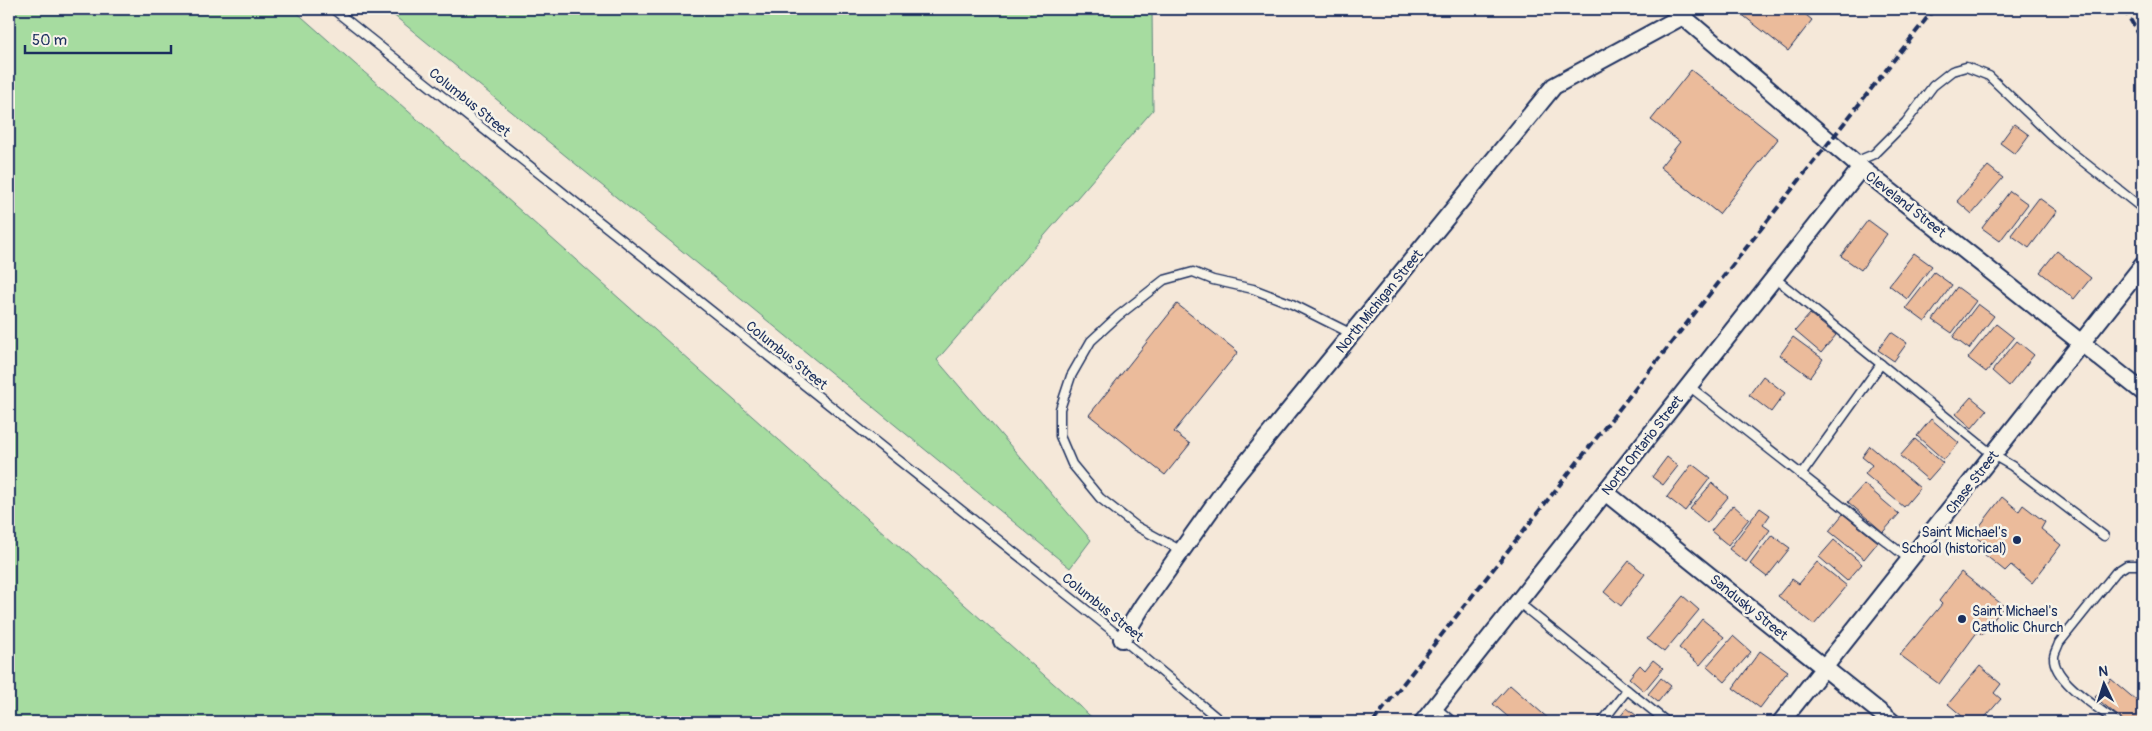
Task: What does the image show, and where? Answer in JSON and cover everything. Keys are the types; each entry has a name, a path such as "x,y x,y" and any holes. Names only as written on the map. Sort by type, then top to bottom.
{"street":[{"name":"North Michigan Street","path":"1122,639 1143,606 1230,484 1554,86 1678,13"},
{"name":"Cleveland Street","path":"1678,13 1858,165 2143,392"},
{"name":"North Ontario Street","path":"1423,722 1775,278 1858,165"},
{"name":"Chase Street","path":"1781,722 2143,265"},
{"name":"Sandusky Street","path":"1605,492 1892,722"}],"lane":[{"name":"Columbus Street","path":"333,9 1122,639 1222,722"},
{"path":"1858,165 1874,154 1906,122 1933,86 1952,71 1966,67 1989,76 2056,140 2143,209"},
{"path":"1182,551 1136,526 1100,498 1072,464 1060,436 1060,409 1071,376 1092,341 1118,316 1164,280 1193,272 1213,280 1253,289 1292,304 1352,334"},
{"path":"1775,278 1993,455 2012,466 2104,536"},
{"path":"1801,475 1881,364"},
{"path":"1689,386 1910,560"},
{"path":"2117,722 2064,681 2056,668 2054,656 2059,643 2116,572 2127,565 2143,565"},
{"path":"1518,602 1667,722"},
{"path":"1602,722 1627,690"},
{"path":"1435,707 1453,722"}],"green space":[{"path":"9,9 293,9 1097,722 9,722"},
{"path":"386,9 1152,9 1153,110 937,360 1091,540 1070,568"}],"building":[{"path":"1735,9 1799,9 1812,20 1788,51"},
{"path":"1691,70 1778,139 1719,214 1660,167 1680,142 1651,120"},
{"path":"2014,124 2029,135 2015,154 2000,143"},
{"path":"1988,166 2003,178 1972,214 1957,201"},
{"path":"2010,191 2028,204 2000,241 1982,228"},
{"path":"2039,198 2057,211 2029,248 2011,235"},
{"path":"1868,220 1887,234 1861,270 1841,256"},
{"path":"2057,251 2091,278 2074,299 2040,272"},
{"path":"1914,253 1932,266 1907,299 1889,285"},
{"path":"1934,272 1952,285 1925,322 1906,308"},
{"path":"1957,287 1976,301 1952,333 1933,320"},
{"path":"1177,304 1238,352 1174,432 1190,444 1165,475 1089,415"},
{"path":"1978,304 1994,316 1969,349 1953,337"},
{"path":"1810,314 1836,335 1821,353 1795,331"},
{"path":"1996,324 2014,338 1986,372 1968,358"},
{"path":"1891,332 1907,343 1894,361 1878,350"},
{"path":"1793,337 1823,359 1810,377 1780,355"},
{"path":"2017,341 2034,355 2009,386 1992,371"},
{"path":"1763,376 1785,393 1771,412 1749,395"},
{"path":"1971,397 1987,410 1972,428 1956,414"},
{"path":"1931,419 1959,443 1944,460 1917,436"},
{"path":"1915,439 1943,463 1928,480 1900,456"},
{"path":"1870,446 1920,488 1904,507 1865,474 1872,465 1862,457"},
{"path":"1667,457 1678,466 1663,485 1652,477"},
{"path":"1692,464 1710,478 1685,511 1667,497"},
{"path":"1712,483 1728,497 1707,523 1690,509"},
{"path":"1864,484 1899,514 1883,532 1848,502"},
{"name":"Saint Michael's School (historical)","path":"2002,497 2019,511 2023,505 2045,522 2041,529 2061,545 2032,583 2011,565 2005,571 1984,554 1989,547 1973,535"},
{"path":"1733,505 1749,519 1728,545 1711,531"},
{"path":"1760,508 1770,515 1763,525 1770,530 1746,562 1729,549"},
{"path":"1843,514 1878,542 1864,559 1829,531"},
{"path":"1772,535 1790,548 1767,577 1750,564"},
{"path":"1834,540 1862,564 1847,581 1819,557"},
{"path":"1629,561 1645,574 1621,606 1604,592"},
{"path":"1817,562 1847,586 1814,625 1778,596 1792,579 1799,584"},
{"name":"Saint Michael's Catholic Church","path":"1961,572 2004,606 1982,635 1978,631 1939,684 1900,655 1942,604 1939,601"},
{"path":"1683,596 1699,610 1664,652 1647,639"},
{"path":"1702,619 1724,637 1700,665 1679,648"},
{"path":"1733,636 1751,652 1725,682 1707,666"},
{"path":"1760,651 1788,671 1760,708 1733,688"},
{"path":"1653,660 1663,668 1644,691 1629,678 1640,665 1645,670"},
{"path":"1980,666 2001,684 1994,693 2001,699 1981,722 1969,722 1948,704"},
{"path":"1661,678 1671,686 1658,702 1648,694"},
{"path":"2111,679 2143,706 2143,722 2125,722 2095,697"},
{"path":"1510,685 1550,720 1549,722 1514,722 1493,704"},
{"path":"1627,708 1642,720 1640,722 1616,722"}],"railway":[{"path":"1373,722 1934,9"},
{"path":"2124,9 2143,41"}],"place":[{"name":"Saint Michael's School (historical)","path":"2017,540"},
{"name":"Saint Michael's Catholic Church","path":"1962,619"}]}
